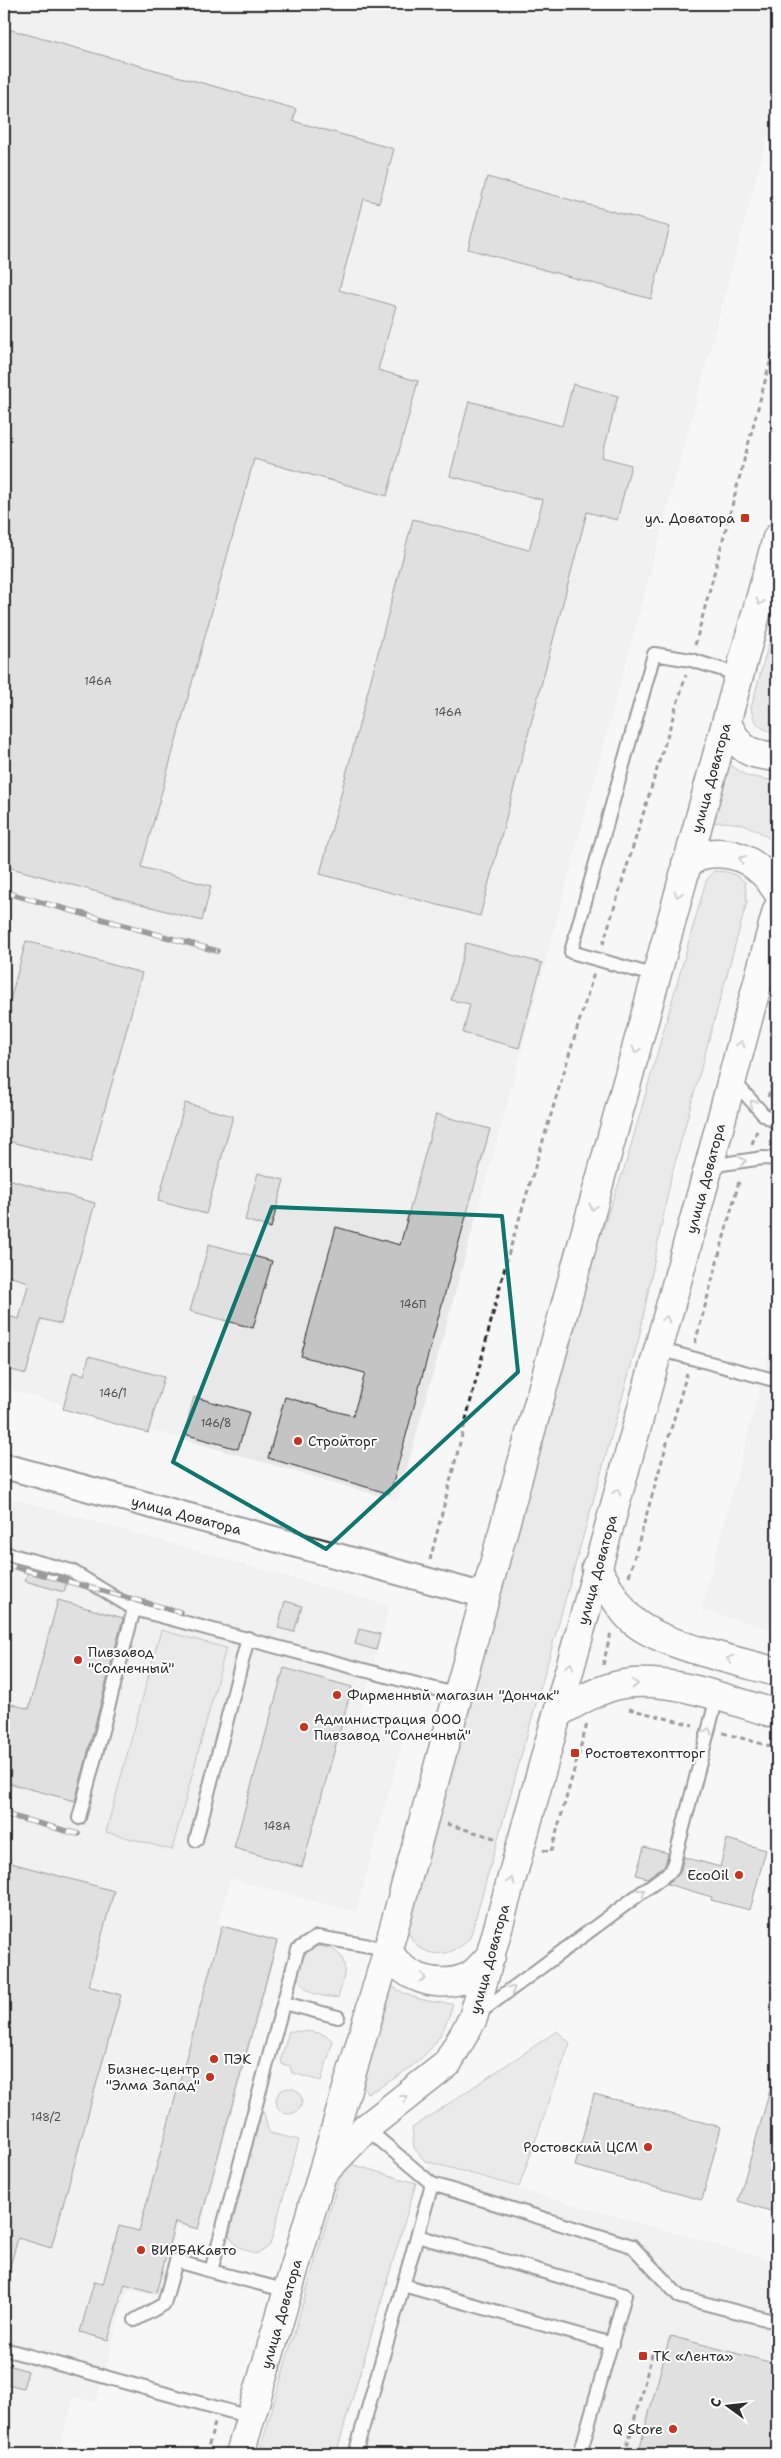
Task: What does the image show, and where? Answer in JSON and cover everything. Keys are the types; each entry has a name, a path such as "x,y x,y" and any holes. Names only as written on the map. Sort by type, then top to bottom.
{"street":[{"name":"улица Доватора","path":"240,2454 388,1949 777,538"},
{"path":"727,723 737,743 748,751 777,757"},
{"path":"686,864 705,854 730,854 751,862 766,874 777,891"},
{"name":"улица Доватора","path":"323,2173 366,2128 448,2064 473,2018 558,1713 596,1567 709,1166 777,910"},
{"name":"улица Доватора","path":"4,1466 486,1596"},
{"path":"596,1567 619,1604 632,1620 674,1643 777,1672"},
{"path":"558,1713 596,1692 624,1684 660,1683 777,1714"},
{"path":"388,1949 394,1961 405,1972 420,1979 440,1982 469,1977 491,1956"}],"lane":[{"path":"656,976 571,952 620,775 654,654 691,660 740,675"},
{"path":"732,1080 763,1114 777,1124"},
{"path":"709,1166 763,1158 777,1159"},
{"path":"658,1349 770,1379"},
{"path":"4,1553 72,1571 134,1609 248,1638 458,1696"},
{"path":"79,1818 134,1609"},
{"path":"196,1840 248,1638"},
{"path":"473,2018 672,1870 717,1697"},
{"path":"211,2271 298,1949 317,1937 388,1949"},
{"path":"284,2003 338,2017"},
{"path":"366,2128 432,2184 632,2246 680,2297 777,2322"},
{"path":"356,2454 432,2184"},
{"path":"417,2236 625,2295 580,2454"},
{"path":"135,2320 164,2304 176,2261 288,2291"},
{"path":"403,2285 612,2344"},
{"path":"4,2349 250,2417"}],"path":[{"path":"424,1818 551,1852 619,1604 636,1558 745,1161 763,1114 777,1067"},
{"path":"623,1707 777,1748"},
{"path":"625,2454 653,2351"},
{"path":"206,2454 219,2408"}],"highlighted area":[{"path":"272,1207 502,1216 518,1372 326,1549 173,1462"}],"shaded area":[{"path":"4,4 777,4 777,101 517,1068 398,1501 4,1388"},
{"path":"777,613 777,732 762,728 756,722 751,708"},
{"path":"726,762 747,776 777,781 775,843 760,832 745,825 729,822 710,823"},
{"path":"714,871 731,873 745,882 747,902 671,1177 639,1338 470,1938 452,1951 442,1954 432,1953 416,1944 406,1924 595,1250 626,1163 706,881"},
{"path":"777,1324 777,1631 701,1610"},
{"path":"4,1496 390,1606 360,1714 407,1727 356,1912 231,1879 218,1923 279,1941 200,2231 177,2226 157,2297 128,2289 96,2402 74,2397 58,2454 4,2454"},
{"path":"161,1630 226,1648 172,1850 106,1832"},
{"path":"317,1946 329,1948 342,1957 344,1971 338,1998 311,1992 299,1980 297,1974 300,1961 304,1955"},
{"path":"390,1985 405,1994 420,1999 453,2004 449,2017 433,2046 418,2061 398,2076 367,2093 362,2084"},
{"path":"289,2031 318,2033 333,2041 321,2081 292,2073 290,2066 282,2064 281,2059"},
{"path":"557,2031 570,2043 519,2187 425,2161 414,2148 412,2128"},
{"path":"289,2088 298,2092 302,2101 298,2110 289,2114 280,2110 276,2101 280,2092"},
{"path":"262,2110 270,2133 299,2140 270,2245 263,2251 255,2254 237,2246 229,2236"},
{"path":"344,2162 416,2183 336,2454 285,2454 261,2447"},
{"path":"430,2164 777,2262 777,2454 347,2454"}],"building":[{"path":"4,28 296,109 293,121 394,149 379,203 364,199 339,290 396,306 378,370 418,381 387,496 254,459 141,867 211,886 202,921 4,866"},
{"path":"487,177 670,227 651,299 468,249"},
{"path":"573,384 618,396 602,457 631,465 617,520 587,512 480,916 320,874 413,519 529,550 543,500 450,476 469,401 562,426"},
{"path":"26,941 142,973 90,1163 4,1140 4,1023"},
{"path":"466,943 542,963 519,1048 463,1033 470,1004 451,1000"},
{"path":"185,1103 233,1116 206,1214 158,1201"},
{"path":"436,1114 490,1129 390,1494 268,1458 285,1397 353,1416 365,1373 301,1356 336,1227 400,1245"},
{"path":"258,1173 284,1180 271,1228 245,1220"},
{"path":"4,1178 95,1203 61,1324 41,1319 26,1374 4,1368 4,1315 19,1319 29,1282 4,1275"},
{"path":"209,1244 272,1261 253,1328 190,1311"},
{"path":"89,1356 164,1377 148,1433 63,1409 73,1372 84,1375"},
{"path":"194,1397 249,1412 238,1449 184,1434"},
{"path":"29,1568 68,1578 64,1592 25,1581"},
{"name":"Пивзавод \"Солнечный\"","path":"58,1600 123,1618 75,1801 4,1782 4,1702 29,1709"},
{"path":"285,1601 302,1606 294,1632 278,1628"},
{"path":"359,1629 380,1634 376,1650 355,1644"},
{"path":"284,1668 352,1687 302,1867 234,1848"},
{"name":"EcoOil","path":"727,1839 766,1850 750,1910 711,1900 712,1897 667,1884 680,1873 684,1857 720,1867"},
{"path":"644,1847 668,1853 665,1865 647,1878 636,1875"},
{"path":"4,1861 114,1891 88,1986 121,1995 51,2248 18,2238 9,2270 4,2269"},
{"name":"Бизнес-центр \"Элма Запад\"","path":"222,1926 277,1941 198,2229 175,2222 156,2293 125,2284 108,2340 80,2332 94,2282 103,2284 119,2226 139,2231"},
{"path":"773,2080 777,2081 777,2213 738,2201"},
{"name":"Ростовский ЦСМ","path":"594,2094 721,2127 702,2200 575,2166"},
{"path":"670,2336 777,2364 777,2454 638,2454"},
{"path":"4,2364 28,2371 23,2388 4,2383"}],"railway":[{"path":"4,892 217,951"},
{"path":"4,1564 180,1612"},
{"path":"4,1814 78,1834"}],"place":[{"name":"ул. Доватора","path":"745,518"},
{"name":"Стройторг","path":"298,1441"},
{"name":"Пивзавод \"Солнечный\"","path":"78,1660"},
{"name":"Фирменный магазин \"Дончак\"","path":"337,1695"},
{"name":"Администрация ООО Пивзавод \"Солнечный\"","path":"304,1727"},
{"name":"Ростовтехоптторг","path":"575,1753"},
{"name":"EcoOil","path":"739,1875"},
{"name":"ПЭК","path":"214,2059"},
{"name":"Бизнес-центр \"Элма Запад\"","path":"210,2077"},
{"name":"Ростовский ЦСМ","path":"648,2147"},
{"name":"ВИРБАКавто","path":"141,2250"},
{"name":"ТК «Лента»","path":"643,2356"},
{"name":"Q Store","path":"673,2429"}]}
